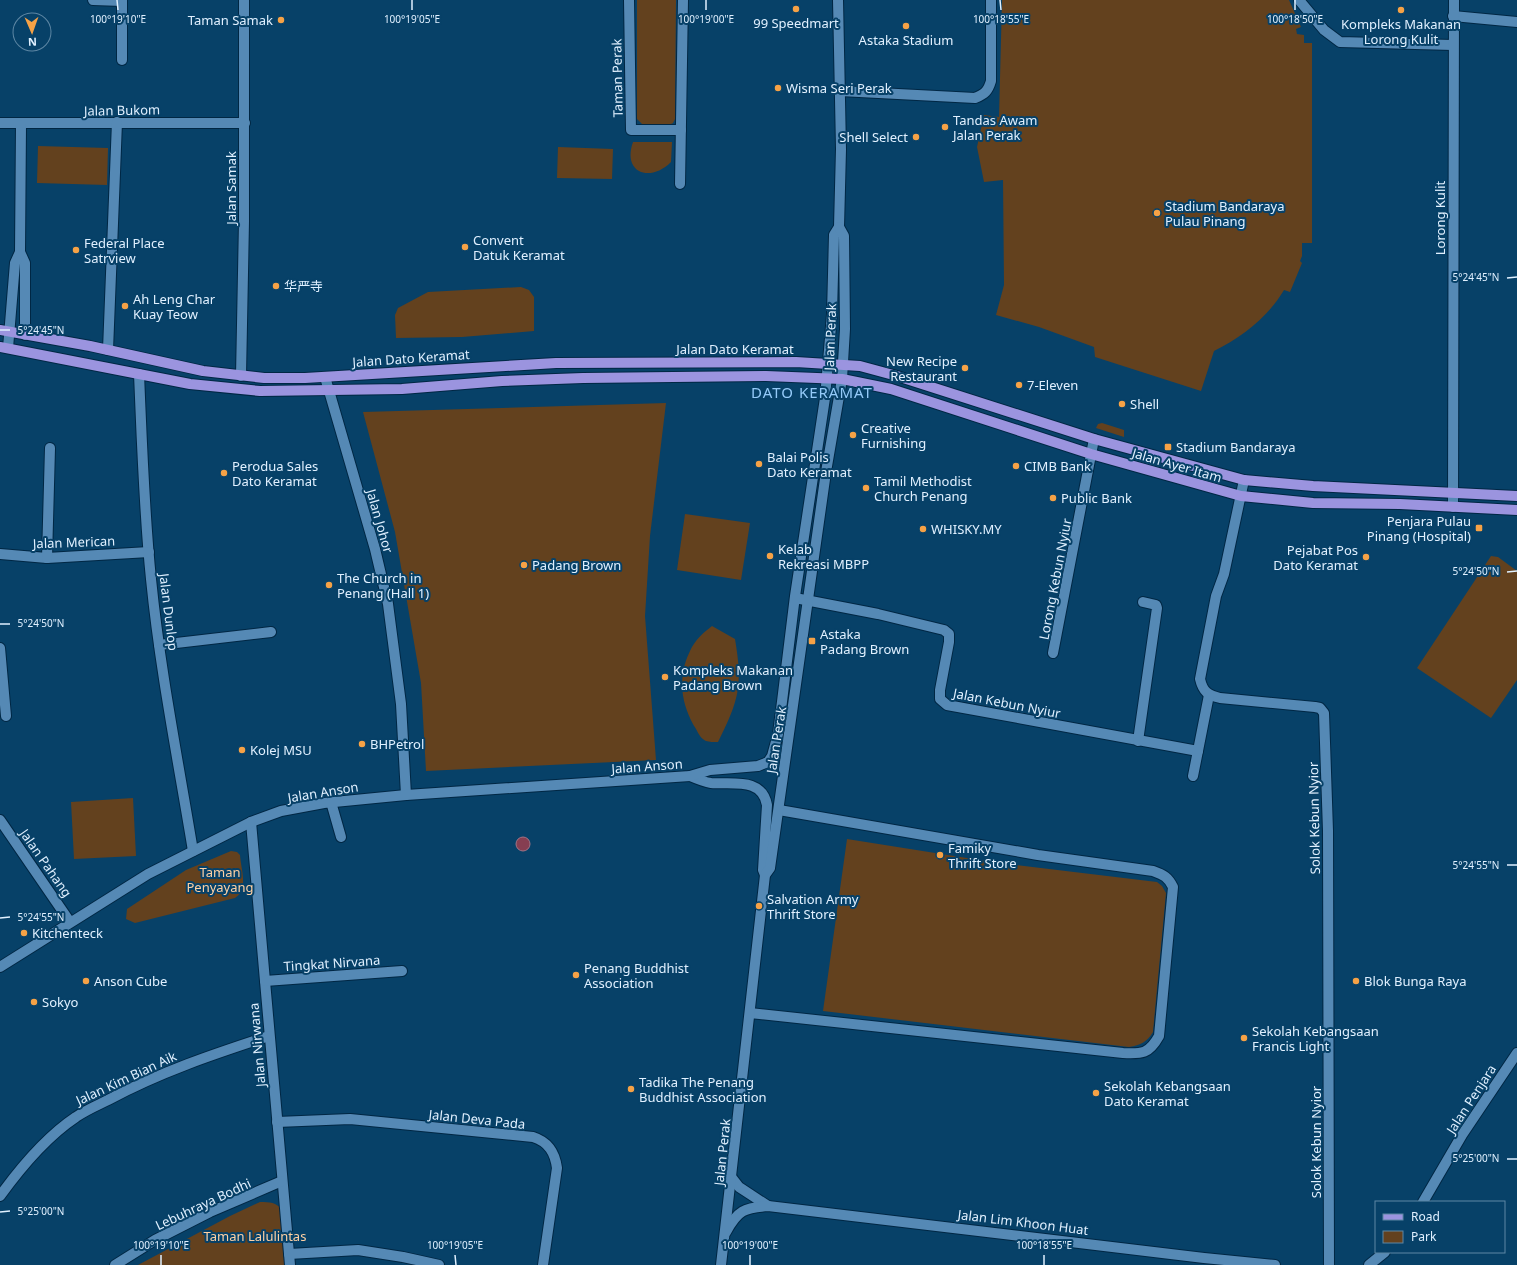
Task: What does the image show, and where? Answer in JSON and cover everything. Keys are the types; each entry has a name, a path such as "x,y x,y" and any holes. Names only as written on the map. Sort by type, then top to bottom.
{"main road":[{"name":"Jalan Dato Keramat","path":"5,331 108,350 170,365 264,378 325,377 539,364 789,362 844,365"},
{"name":"Jalan Dato Keramat","path":"4,348 190,384 252,391 402,389 502,381 583,378 732,376 842,379"},
{"name":"Jalan Ayer Itam","path":"844,365 860,366 897,376 1094,439 1244,480 1306,486 1517,496"},
{"name":"Jalan Ayer Itam","path":"842,379 891,389 1091,454 1241,496 1313,503 1517,510"}],"street":[{"path":"93,0 122,0 122,60"},
{"name":"Jalan Samak","path":"241,376 244,221 244,0"},
{"name":"Taman Perak","path":"629,0 631,130 681,130"},
{"path":"680,184 683,0"},
{"name":"Jalan Perak","path":"721,1265 726,1232 765,875 770,868 779,810 808,600 844,365 844,236 839,227 840,91 838,0"},
{"path":"840,91 976,98 984,95 989,88 991,81 991,0"},
{"path":"1299,0 1324,30 1340,42 1453,45"},
{"name":"Lorong Kulit","path":"1453,507 1454,0"},
{"path":"1453,16 1517,22"},
{"path":"108,350 115,211 117,122"},
{"name":"Jalan Bukom","path":"0,123 244,123"},
{"path":"4,348 15,263 20,252 21,124"},
{"name":"Jalan Perak","path":"690,776 710,770 758,766 768,762 772,756 778,734 793,610 815,471 828,363 832,314 834,235 839,227"},
{"path":"20,252 25,263 25,335"},
{"name":"Jalan Dunlop","path":"139,374 144,499 159,645 193,851"},
{"name":"Jalan Johor","path":"325,377 375,549 388,604 401,704 406,795"},
{"name":"Lorong Kebun Nyiur","path":"1053,653 1094,439"},
{"path":"47,558 50,448"},
{"path":"1193,776 1209,695 1202,688 1200,679 1216,596 1224,574 1244,480"},
{"name":"Jalan Merican","path":"0,554 47,558 149,552"},
{"name":"Jalan Kebun Nyiur","path":"795,598 944,630 949,634 949,642 940,699 947,705 1198,751"},
{"path":"1138,741 1157,608 1156,605 1143,602"},
{"path":"159,645 271,632"},
{"path":"0,648 6,716"},
{"name":"Solok Kebun Nyior","path":"1209,695 1220,698 1315,707 1320,708 1324,714 1328,831 1329,1265"},
{"name":"Jalan Perak","path":"690,776 710,783 744,784 758,788 766,796 767,805 762,870 765,875"},
{"name":"Jalan Anson","path":"0,967 148,874 250,822 281,811 331,802 406,795 690,776"},
{"path":"331,802 341,837"},
{"path":"750,1014 1123,1053 1147,1052 1154,1045 1159,1036 1173,888 1169,878 1163,874 1153,871 1038,855 779,810"},
{"name":"Jalan Pahang","path":"0,820 70,922"},
{"name":"Jalan Nirwana","path":"250,822 290,1265"},
{"name":"Tingkat Nirvana","path":"264,980 402,971"},
{"name":"Jalan Kim Bian Aik","path":"0,1196 26,1163 55,1133 77,1116 127,1090 194,1061 269,1036"},
{"name":"Jalan Penjara","path":"1424,1201 1462,1134 1517,1053"},
{"name":"Jalan Deva Pada","path":"277,1122 350,1120 533,1137 544,1140 556,1158 557,1168 543,1265"},
{"name":"Jalan Lim Khoon Huat","path":"732,1178 740,1187 768,1206"},
{"name":"Lebuhraya Bodhi","path":"115,1265 155,1240 210,1212 282,1182"},
{"name":"Jalan Lim Khoon Huat","path":"726,1232 735,1217 743,1211 755,1207 768,1206 1204,1258 1275,1265"},
{"path":"289,1254 358,1250 403,1256 438,1265"},
{"path":"1370,1265 1385,1253"}],"green space":[{"path":"637,0 676,0 675,119 673,123 669,125 642,124 637,119"},
{"name":"Stadium Bandaraya Pulau Pinang","path":"1002,0 1289,0 1301,27 1296,29 1297,34 1304,35 1304,43 1312,43 1312,243 1302,243 1302,256 1300,261 1302,263 1290,292 1284,290 1278,300 1254,325 1244,333 1214,351 1201,391 1095,357 1094,347 1039,327 996,315 1004,285 1003,180 984,182 977,147 984,115 999,117"},
{"path":"633,142 672,142 671,162 655,172 640,172 631,161"},
{"path":"38,146 108,148 107,185 37,183"},
{"path":"558,147 613,149 612,179 557,178"},
{"path":"521,287 529,290 534,297 534,331 462,337 396,338 395,315 398,308 428,292"},
{"name":"Padang Brown","path":"666,403 650,536 645,616 656,760 426,771 421,683 395,532 363,412"},
{"path":"1102,423 1124,430 1124,437 1096,428 1098,424"},
{"path":"685,514 750,523 741,580 677,570"},
{"path":"1491,556 1498,557 1517,571 1517,680 1491,718 1417,668"},
{"path":"712,626 735,639 739,669 739,681 735,703 718,742 706,741 700,736 687,710 682,691 683,671 690,651 694,643"},
{"path":"133,798 136,856 74,859 71,802"},
{"path":"847,839 992,862 1157,882 1162,886 1166,893 1153,1032 1143,1042 1129,1047 823,1011"},
{"name":"Taman Penyayang","path":"231,851 237,852 240,855 243,879 242,890 235,898 135,923 126,919 127,909 186,870"},
{"name":"Taman Lalulintas","path":"260,1202 272,1203 277,1205 282,1210 285,1265 138,1265 230,1216"}],"shaded area":[{"path":"520,837 526,837 530,841 530,847 526,851 520,851 516,847 516,841"}],"place":[{"name":"99 Speedmart","path":"796,9"},
{"name":"Kompleks Makanan Lorong Kulit","path":"1401,10"},
{"name":"Taman Samak","path":"281,20"},
{"name":"Astaka Stadium","path":"906,26"},
{"name":"Wisma Seri Perak","path":"778,88"},
{"name":"Tandas Awam Jalan Perak","path":"945,127"},
{"name":"Shell Select","path":"916,137"},
{"name":"Stadium Bandaraya Pulau Pinang","path":"1157,213"},
{"name":"Convent Datuk Keramat","path":"465,247"},
{"name":"Federal Place Satrview","path":"76,250"},
{"name":"华严寺","path":"276,286"},
{"name":"Ah Leng Char Kuay Teow","path":"125,306"},
{"name":"New Recipe Restaurant","path":"965,368"},
{"name":"7-Eleven","path":"1019,385"},
{"name":"Shell","path":"1122,404"},
{"name":"Creative Furnishing","path":"853,435"},
{"name":"Stadium Bandaraya","path":"1168,447"},
{"name":"Balai Polis Dato Keramat","path":"759,464"},
{"name":"CIMB Bank","path":"1016,466"},
{"name":"Perodua Sales Dato Keramat","path":"224,473"},
{"name":"Tamil Methodist Church Penang","path":"866,488"},
{"name":"Public Bank","path":"1053,498"},
{"name":"Penjara Pulau Pinang (Hospital)","path":"1479,528"},
{"name":"WHISKY.MY","path":"923,529"},
{"name":"Kelab Rekreasi MBPP","path":"770,556"},
{"name":"Pejabat Pos Dato Keramat","path":"1366,557"},
{"name":"Padang Brown","path":"524,565"},
{"name":"The Church in Penang (Hall 1)","path":"329,585"},
{"name":"Astaka Padang Brown","path":"812,641"},
{"name":"Kompleks Makanan Padang Brown","path":"665,677"},
{"name":"BHPetrol","path":"362,744"},
{"name":"Kolej MSU","path":"242,750"},
{"name":"Famiky Thrift Store","path":"940,855"},
{"name":"Salvation Army Thrift Store","path":"759,906"},
{"name":"Kitchenteck","path":"24,933"},
{"name":"Penang Buddhist Association","path":"576,975"},
{"name":"Anson Cube","path":"86,981"},
{"name":"Blok Bunga Raya","path":"1356,981"},
{"name":"Sokyo","path":"34,1002"},
{"name":"Sekolah Kebangsaan Francis Light","path":"1244,1038"},
{"name":"Tadika The Penang Buddhist Association","path":"631,1089"},
{"name":"Sekolah Kebangsaan Dato Keramat","path":"1096,1093"}],"district":[{"name":"DATO KERAMAT","path":"812,393"}]}
